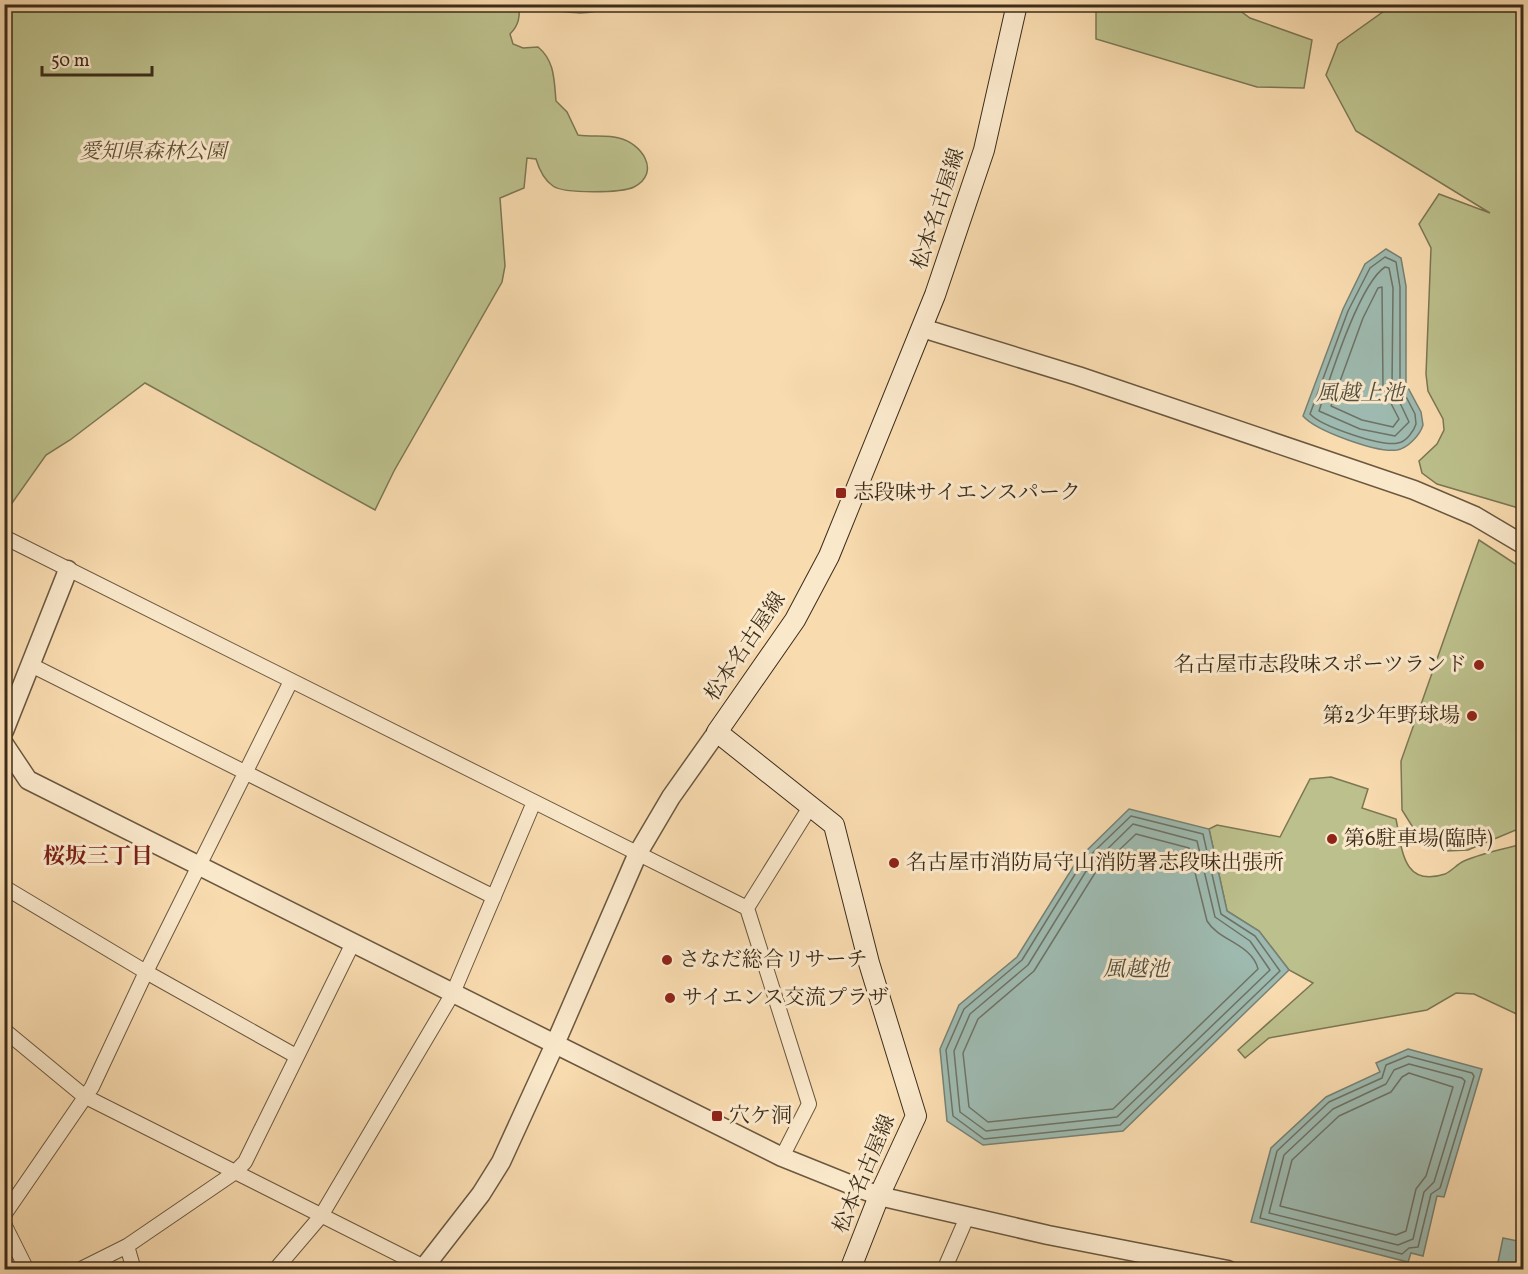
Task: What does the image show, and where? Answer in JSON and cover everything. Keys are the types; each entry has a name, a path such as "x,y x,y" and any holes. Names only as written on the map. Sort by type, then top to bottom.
{"main road":[{"name":"松本名古屋線","path":"850,1269 879,1196 916,1116 869,963 834,825 717,732 779,646 829,556 922,328 984,150 1017,4"}],"street":[{"path":"922,328 1078,376 1414,490 1475,516 1524,546"},
{"path":"4,537 747,908 809,1104 782,1157"},
{"path":"4,731 68,570"},
{"path":"31,665 246,775 494,897"},
{"path":"4,1215 92,1087 146,972 291,681"},
{"path":"4,1030 84,1096 423,1268 481,1194 501,1162 638,853 671,797 717,732"},
{"path":"4,744 28,780 352,945 782,1157 879,1196 1167,1263 1228,1269"},
{"path":"274,1269 321,1216 453,993 534,802"},
{"path":"747,908 810,807"},
{"path":"4,887 146,972 296,1056"},
{"path":"79,1269 128,1245 234,1173 245,1162 352,945"},
{"path":"944,1269 967,1216"},
{"path":"4,1224 27,1269"},
{"path":"128,1245 134,1269"}],"green space":[{"name":"愛知県森林公園","path":"5,4 519,5 518,21 510,34 513,44 523,48 538,47 544,52 553,71 556,101 567,112 578,135 615,137 627,141 641,152 647,166 647,174 642,181 628,189 593,192 559,189 550,184 542,174 536,159 527,158 524,188 500,198 505,266 502,282 394,471 375,510 145,383 70,440 46,455 5,513"},
{"path":"1231,4 1250,18 1312,40 1304,88 1257,87 1096,39 1096,5"},
{"path":"1394,4 1523,5 1523,513 1515,507 1437,484 1422,473 1419,461 1437,444 1444,430 1443,419 1428,391 1426,374 1431,248 1419,224 1439,194 1490,213 1356,131 1326,75 1338,44"},
{"path":"537,5 619,5 578,13"},
{"name":"名古屋市志段味スポーツランド","path":"1479,540 1523,569 1523,827 1468,850 1446,851 1427,840 1412,826 1402,810 1401,761"},
{"path":"1331,777 1368,789 1362,808 1396,819 1407,863 1420,875 1431,877 1445,874 1461,862 1471,858 1523,844 1523,1017 1474,994 1456,993 1427,1010 1269,1038 1245,1058 1238,1050 1313,983 1289,970 1259,931 1227,911 1209,829 1217,825 1280,837 1310,779"}],"water":[{"name":"風越上池","path":"1386,249 1401,258 1406,286 1406,384 1421,412 1423,425 1413,440 1397,450 1376,448 1347,440 1320,428 1303,416 1343,309 1365,264"},
{"name":"風越池","path":"1129,809 1209,829 1227,911 1259,931 1289,970 1123,1131 983,1145 947,1121 940,1049 959,1005 1017,957 1078,859"},
{"path":"1408,1049 1482,1069 1444,1197 1437,1196 1423,1256 1411,1253 1408,1262 1251,1222 1271,1148 1326,1097 1380,1072 1376,1063"},
{"path":"1503,1238 1523,1242 1523,1269 1497,1267"}],"place":[{"name":"志段味サイエンスパーク","path":"841,493"},
{"name":"名古屋市志段味スポーツランド","path":"1479,665"},
{"name":"第2少年野球場","path":"1472,716"},
{"name":"第6駐車場(臨時)","path":"1332,839"},
{"name":"名古屋市消防局守山消防署志段味出張所","path":"894,863"},
{"name":"さなだ総合リサーチ","path":"667,960"},
{"name":"サイエンス交流プラザ","path":"670,998"},
{"name":"穴ケ洞","path":"717,1116"}],"district":[{"name":"桜坂三丁目","path":"98,857"}]}
